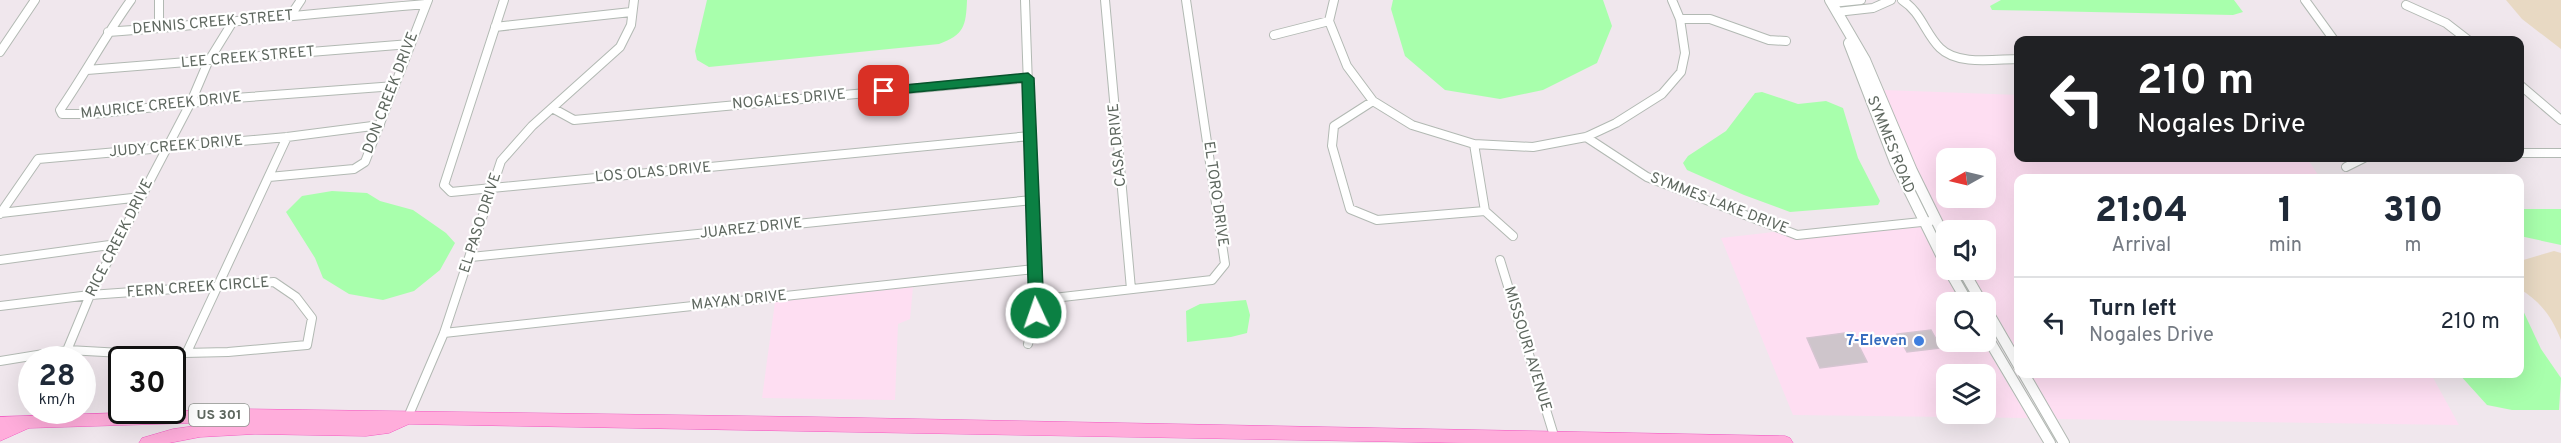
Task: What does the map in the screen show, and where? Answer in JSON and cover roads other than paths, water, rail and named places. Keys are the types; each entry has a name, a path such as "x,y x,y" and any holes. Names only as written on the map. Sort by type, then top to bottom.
{"main road":[{"name":"US 301","path":"96,416 241,415 814,423 1339,439 1555,439 1785,443"},
{"path":"147,443 175,433 206,430 366,430 389,427 408,417"},
{"name":"US 301","path":"0,423 18,419"},
{"path":"0,434 8,433 21,424"}],"street":[{"path":"0,52 35,0"},
{"name":"MAURICE CREEK DRIVE","path":"131,0 108,32 87,70 60,110 62,114 93,114 191,102 395,86"},
{"path":"159,0 159,28"},
{"path":"291,15 301,0"},
{"path":"504,0 495,27 631,12"},
{"name":"EL PASO DRIVE","path":"408,417 444,333 501,161 532,126 554,109 620,46 631,25 634,0"},
{"path":"1025,0 1036,300 1036,313 1028,344"},
{"name":"CASA DRIVE","path":"1105,0 1131,290"},
{"name":"EL TORO DRIVE","path":"1036,300 1212,280 1225,264 1186,0"},
{"path":"1334,0 1329,21 1347,66 1373,100 1412,125 1474,144 1533,147 1586,137 1616,123 1662,94 1681,72 1685,53 1680,19 1672,0"},
{"path":"1835,9 1861,0"},
{"path":"1835,9 1870,8 1891,0"},
{"path":"1902,0 1913,7 1940,48 1946,53 1961,58 2014,59"},
{"path":"2305,0 2331,36"},
{"name":"DENNIS CREEK STREET","path":"108,32 232,23 427,2"},
{"name":"DON CREEK DRIVE","path":"269,177 354,169 365,162 427,2"},
{"path":"2406,5 2446,23 2463,36"},
{"name":"SYMMES ROAD","path":"1835,9 1870,70 1936,221"},
{"name":"SYMMES ROAD","path":"1835,9 1887,144 1936,246"},
{"path":"1680,19 1710,19 1769,40 1786,41"},
{"path":"1274,35 1329,21"},
{"name":"RICE CREEK DRIVE","path":"70,346 90,295 168,148 208,62 232,23"},
{"name":"LOS OLAS DRIVE","path":"495,27 444,185 451,192 1030,136"},
{"name":"LEE CREEK STREET","path":"87,70 410,44"},
{"name":"NOGALES DRIVE","path":"554,109 574,120 1028,78"},
{"path":"2524,88 2561,120"},
{"path":"1373,100 1334,126 1332,146 1350,209 1377,220 1485,211"},
{"name":"JUDY CREEK DRIVE","path":"0,214 38,159 287,137 380,125"},
{"path":"187,352 287,137"},
{"name":"SYMMES LAKE DRIVE","path":"1586,137 1647,177 1797,235 1936,221"},
{"path":"1474,144 1476,173 1485,211 1512,236"},
{"path":"2524,153 2561,153"},
{"path":"2346,167 2356,162"},
{"path":"0,214 141,197"},
{"name":"JUAREZ DRIVE","path":"471,257 1032,200"},
{"path":"0,260 117,244"},
{"name":"MISSOURI AVENUE","path":"1500,260 1555,439"},
{"name":"MAYAN DRIVE","path":"444,333 1034,269"},
{"name":"FERN CREEK CIRCLE","path":"0,306 90,295 273,282 284,287 308,310 312,318 307,345 228,352 140,354 96,352"},
{"path":"1996,326 2014,357"},
{"path":"1996,352 2050,443"},
{"path":"0,361 18,358"},
{"path":"2026,378 2064,443"}],"place":[{"name":"7-Eleven","path":"1919,341"}]}
